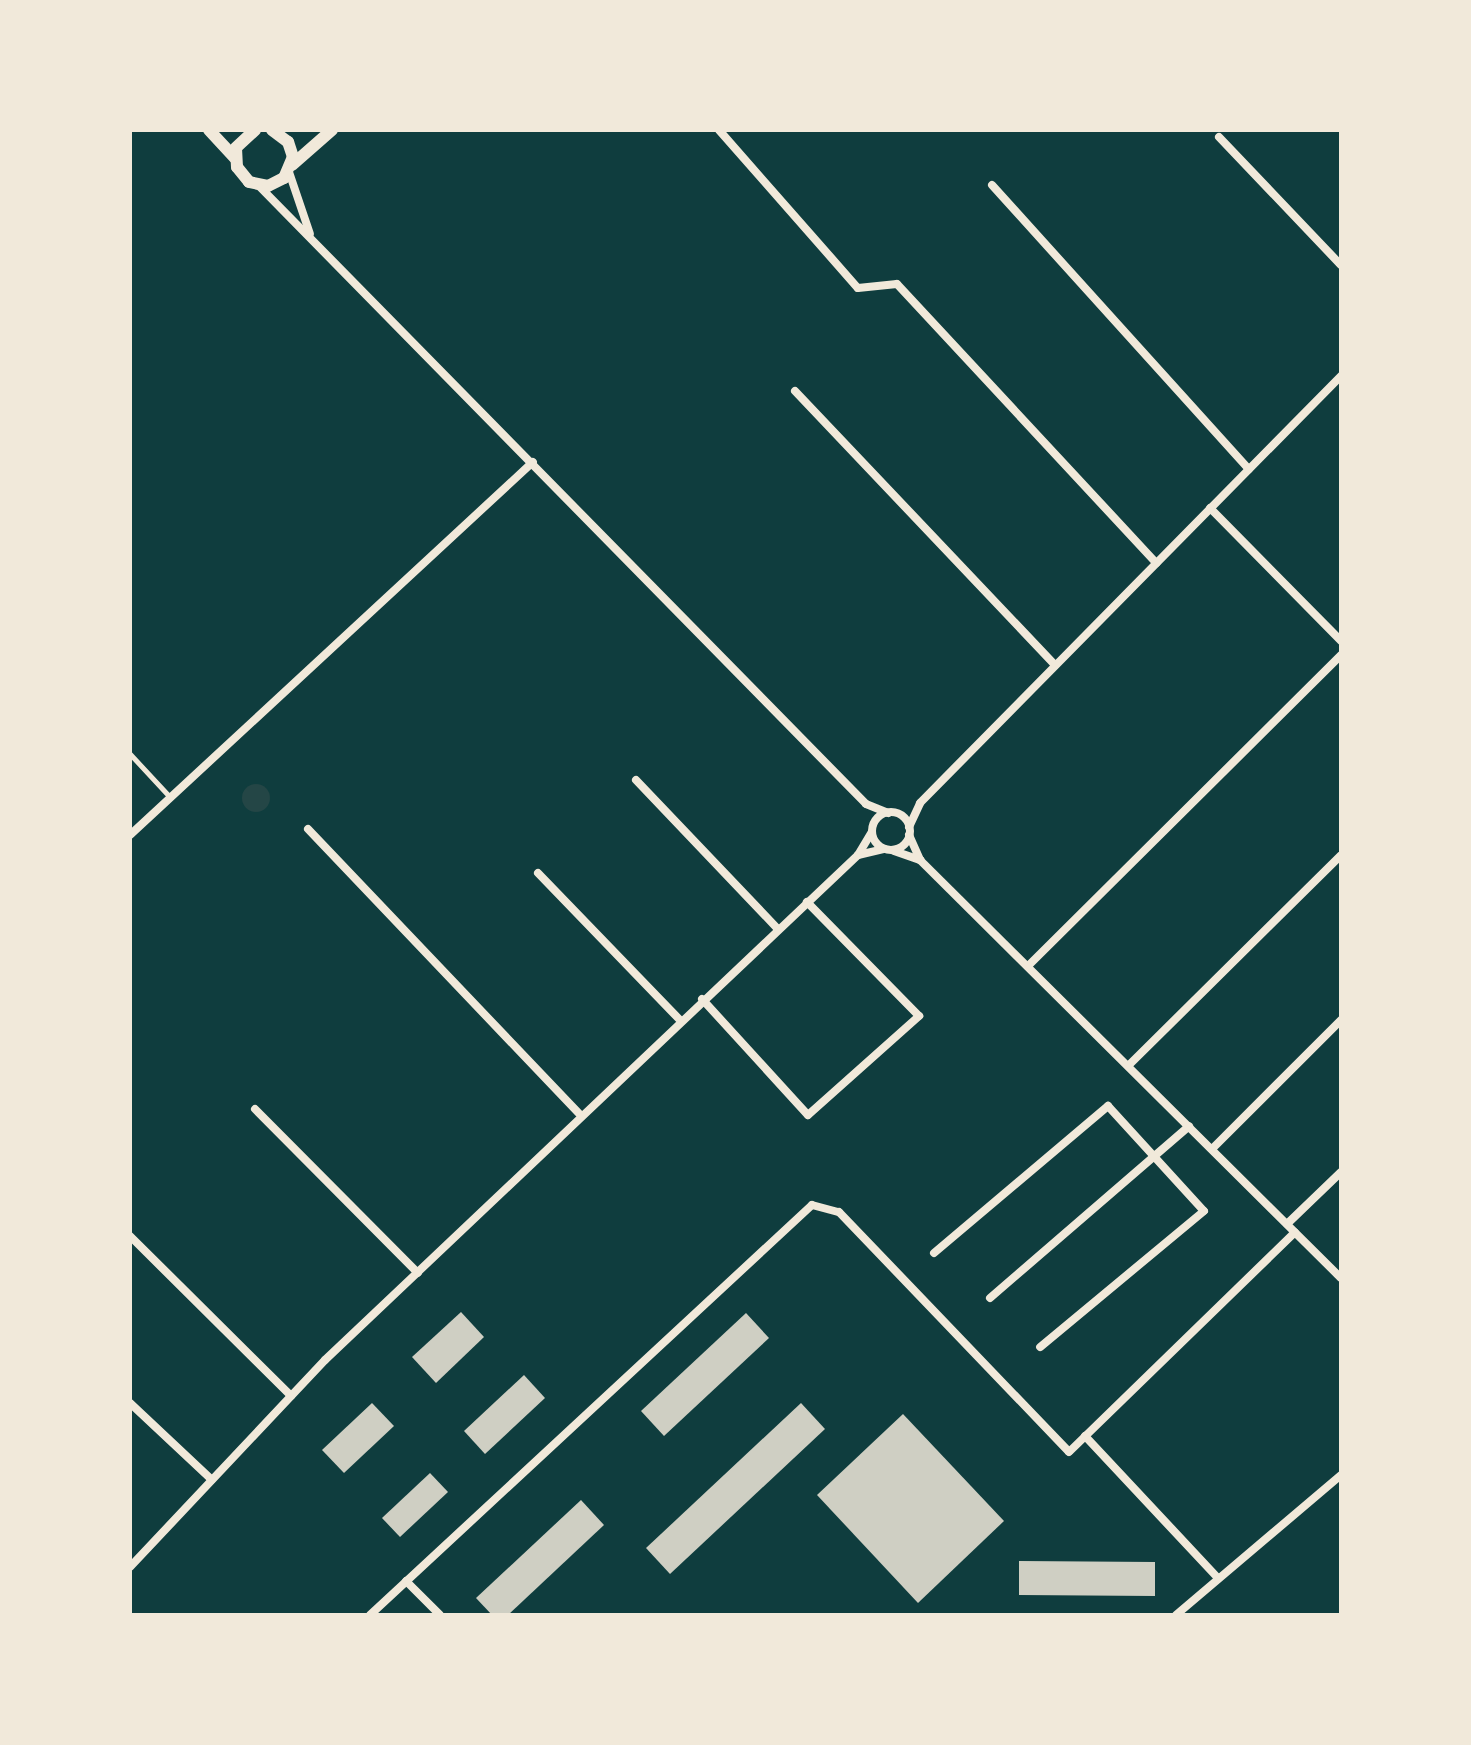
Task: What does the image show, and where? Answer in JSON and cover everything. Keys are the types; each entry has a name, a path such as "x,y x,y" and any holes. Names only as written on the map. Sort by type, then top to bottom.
{"street":[{"path":"209,130 235,158 242,176 259,186 310,234 866,804 892,813 909,831 920,860 1341,1278"},
{"path":"276,130 292,149 290,168 310,234"},
{"path":"259,186 290,168 332,130"},
{"path":"719,130 858,288 897,284 1156,563"},
{"path":"235,158 248,131"},
{"path":"1219,137 1341,265"},
{"path":"992,185 1249,469"},
{"path":"888,850 909,831 920,803 1341,376"},
{"path":"795,391 1055,665"},
{"path":"130,835 533,462"},
{"path":"1210,508 1341,641"},
{"path":"1029,965 1341,655"},
{"path":"636,780 778,929"},
{"path":"130,1567 291,1396 579,1114 858,855 872,829 892,813 920,803"},
{"path":"866,804 872,829 888,850"},
{"path":"308,829 579,1114"},
{"path":"858,855 888,850 920,860"},
{"path":"1129,1065 1341,855"},
{"path":"538,873 679,1019"},
{"path":"702,999 808,1115 919,1016 807,902"},
{"path":"1212,1149 1341,1020"},
{"path":"934,1253 1108,1106 1157,1153 1204,1211 1040,1347"},
{"path":"255,1109 418,1273"},
{"path":"990,1298 1189,1126"},
{"path":"1287,1224 1341,1172"},
{"path":"370,1615 812,1205 839,1212 1069,1452 1295,1232"},
{"path":"130,1236 291,1396"},
{"path":"130,1403 212,1480"},
{"path":"1085,1436 1218,1578"},
{"path":"1176,1615 1341,1475"},
{"path":"406,1581 440,1615"}],"lane":[{"path":"130,754 171,798"}],"shaded area":[{"path":"256,784 266,788 270,798 266,808 256,812 246,808 242,798 246,788"}],"building":[{"path":"461,1312 484,1337 436,1383 412,1357"},
{"path":"746,1313 769,1338 664,1436 641,1411"},
{"path":"524,1375 545,1398 485,1454 464,1431"},
{"path":"372,1403 394,1426 344,1473 322,1450"},
{"path":"801,1403 825,1429 670,1574 646,1548"},
{"path":"903,1414 1004,1521 918,1603 817,1495"},
{"path":"430,1473 448,1492 400,1537 382,1518"},
{"path":"581,1500 604,1525 508,1615 492,1615 476,1598"},
{"path":"1019,1561 1155,1562 1155,1596 1019,1595"}]}
